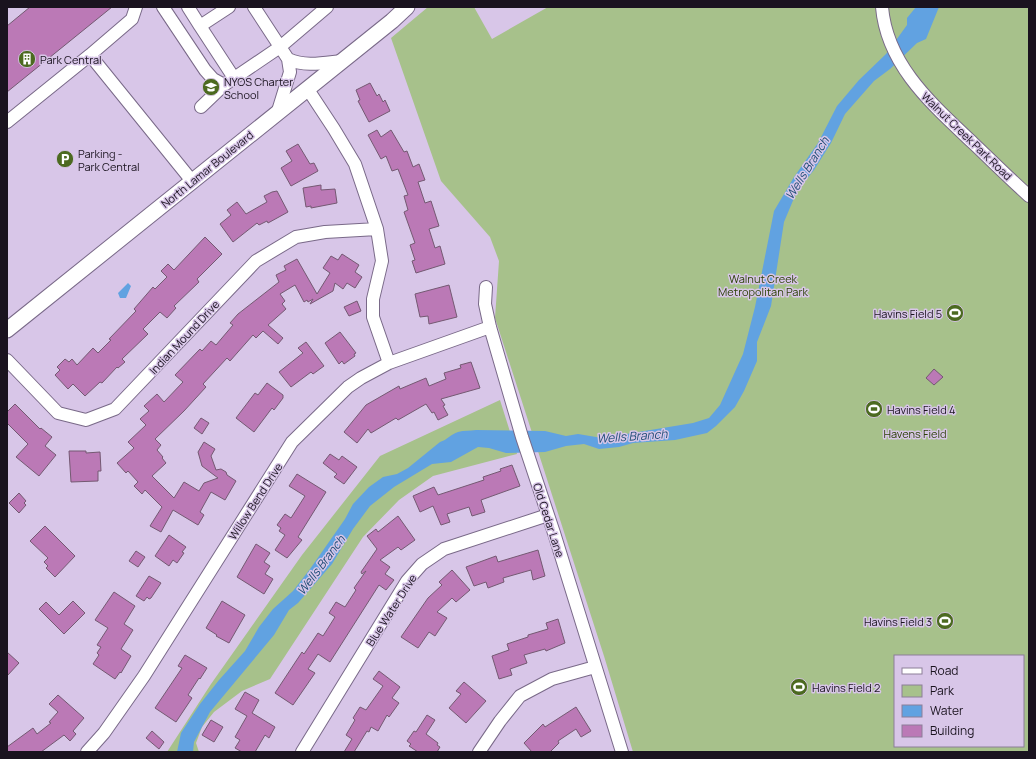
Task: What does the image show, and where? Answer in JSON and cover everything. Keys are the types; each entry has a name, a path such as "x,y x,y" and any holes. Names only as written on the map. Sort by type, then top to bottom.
{"main road":[{"name":"North Lamar Boulevard","path":"7,330 392,21 407,7"}],"street":[{"path":"7,122 132,19 136,7"},
{"path":"164,7 205,70 212,78 229,81"},
{"path":"188,7 200,26 229,81"},
{"path":"200,26 229,7"},
{"path":"254,7 288,60 290,72 278,112"},
{"path":"201,107 229,81 280,47 327,7"},
{"name":"Walnut Creek Park Road","path":"882,7 883,20 892,49 908,76 928,100 1029,196"},
{"path":"90,55 192,181"},
{"path":"288,60 296,63 309,64 341,61"},
{"path":"308,88 354,164 377,229 382,261 373,299 373,317 389,362"},
{"name":"Indian Mound Drive","path":"7,360 58,413 86,420 115,409 256,261 296,237 325,232 377,229"},
{"name":"Old Cedar Lane","path":"486,286 485,304 490,327 522,438 548,515 622,752"},
{"name":"Willow Bend Drive","path":"87,752 104,733 144,676 292,442 348,387 361,378 389,362 490,327"},
{"name":"Blue Water Drive","path":"302,752 407,581 422,564 444,549 548,515"},
{"path":"479,752 500,721 520,696 552,679 595,666"}],"green space":[{"name":"Walnut Creek Metropolitan Park","path":"428,7 474,7 492,39 548,7 1029,7 1029,752 633,752 604,656 495,318 499,261 490,237 441,181 391,38"},
{"path":"500,400 517,454 433,476 399,500 363,537 270,679 242,691 214,712 202,727 196,743 199,752 167,752 211,684 302,555 380,456"}],"water":[{"name":"Wells Branch","path":"916,7 939,7 926,39 917,43 890,69 874,81 845,114 831,143 814,170 797,191 784,222 771,306 757,342 757,361 744,391 735,407 707,433 675,440 633,443 619,447 599,449 584,444 566,446 545,452 506,453 489,448 478,447 451,462 432,464 394,487 370,506 353,529 332,564 298,603 289,610 274,635 210,712 194,742 193,752 177,752 181,733 200,704 245,651 259,627 273,609 293,591 310,569 345,519 353,504 369,487 383,477 397,474 408,468 440,442 460,431 545,431 566,436 578,434 602,438 693,423 709,418 720,405 743,354 755,307 774,211 794,177 818,143 837,106 859,80 886,54 907,25 907,18"},
{"path":"128,283 131,286 126,298 120,298 118,293"}],"building":[{"name":"Park Central","path":"30,7 112,7 7,92 7,26"},
{"path":"370,83 377,96 379,94 383,102 385,100 390,111 369,122 358,101 360,100 356,90"},
{"path":"377,130 381,137 391,130 404,152 407,151 413,167 419,164 425,180 418,182 425,203 431,201 439,226 429,229 435,248 440,246 445,264 416,273 412,261 415,260 410,245 415,243 404,212 408,210 404,196 408,195 398,169 392,171 386,156 381,159 368,135"},
{"path":"298,144 310,164 314,163 318,171 291,186 281,168 292,161 286,151"},
{"path":"321,185 321,190 335,189 337,203 311,208 311,206 306,207 303,188"},
{"path":"277,191 288,212 268,223 267,221 259,225 257,223 233,242 220,224 231,215 227,210 237,202 246,214 267,202 264,196"},
{"path":"205,237 222,254 197,279 199,282 174,306 176,308 167,318 160,312 143,329 148,334 122,359 125,362 118,368 117,367 102,383 100,382 85,396 73,384 68,389 55,375 60,370 57,367 65,359 69,362 72,359 77,365 93,348 98,353 111,340 109,339 136,311 134,309 153,287 155,289 167,277 161,271 168,264 174,270"},
{"path":"342,254 359,265 355,272 362,277 355,288 347,283 343,289 335,283 333,291 310,304 313,299 308,302 307,300 304,302 295,285 280,294 285,301 282,304 286,309 268,325 283,338 278,344 263,331 256,338 253,335 230,361 227,358 203,384 206,387 155,439 161,445 157,450 166,463 152,476 174,498 184,482 199,491 204,483 218,478 202,466 198,452 204,442 215,449 211,456 216,470 221,469 236,481 225,500 211,492 200,512 204,515 198,525 173,510 161,532 150,526 162,507 145,490 142,494 134,486 138,482 128,471 126,473 117,463 134,448 128,442 146,425 140,419 149,411 144,406 157,394 164,402 183,382 175,375 200,349 202,351 211,341 216,345 233,325 230,323 238,314 279,282 276,275 286,270 284,266 297,259 317,294 330,273 323,268 331,256 338,260"},
{"path":"449,285 457,317 429,324 428,316 420,317 415,294"},
{"path":"357,301 361,311 349,316 344,307"},
{"path":"340,332 356,353 354,354 355,356 344,364 342,361 339,364 325,343"},
{"path":"306,342 324,366 313,374 311,372 291,387 279,372 303,353 298,348"},
{"path":"471,362 480,388 441,399 445,405 443,406 448,415 438,420 434,412 432,413 426,404 398,420 396,418 371,433 368,429 357,443 344,432 366,405 399,386 400,389 426,378 429,386 446,379 444,373 461,368 460,365"},
{"path":"934,369 943,377 934,385 926,378"},
{"path":"267,383 283,395 283,398 274,410 272,408 254,432 236,418 255,393 258,395"},
{"path":"15,404 40,429 41,428 52,437 45,446 56,455 39,476 16,457 28,444 7,423 7,412"},
{"path":"201,418 209,423 202,434 194,428"},
{"path":"69,451 86,451 86,453 100,452 101,471 98,471 98,481 71,482"},
{"path":"330,454 339,460 342,456 357,467 344,484 334,477 337,474 323,463"},
{"path":"512,465 520,486 481,500 485,512 472,516 469,507 447,514 450,522 441,525 433,506 420,512 413,496 434,487 438,495 484,480 483,477 501,471 500,469"},
{"path":"297,474 326,492 298,537 302,540 287,558 275,550 285,535 279,531 281,528 277,525 285,514 291,518 305,496 289,486"},
{"path":"19,493 26,501 24,503 26,505 19,513 9,503"},
{"path":"398,516 415,540 401,550 398,547 380,560 390,567 385,574 394,580 386,590 379,585 330,662 318,654 308,669 315,673 293,705 275,693 302,652 304,654 318,633 323,636 335,617 329,613 336,602 345,607 356,590 354,588 366,571 362,574 361,572 377,549 367,536 376,529 378,532"},
{"path":"45,526 75,556 55,577 46,568 48,566 44,562 48,558 30,541"},
{"path":"169,535 186,547 177,563 173,560 169,566 155,556"},
{"path":"256,544 270,553 264,562 270,566 265,574 273,579 264,594 237,577"},
{"path":"538,550 545,576 533,580 531,570 503,578 504,582 488,588 486,582 474,586 466,567 496,556 498,562"},
{"path":"136,551 145,557 138,567 129,561"},
{"path":"452,570 470,590 456,602 452,598 437,612 447,618 435,636 429,632 418,648 401,637 428,598 442,585 439,582"},
{"path":"149,576 161,583 151,598 149,599 147,597 144,601 136,596"},
{"path":"114,592 135,606 124,624 133,630 121,649 131,656 121,673 120,672 115,679 93,664 99,655 97,653 101,647 97,645 108,628 95,620"},
{"path":"73,601 85,613 64,634 39,609 46,602 59,615"},
{"path":"222,601 245,615 229,643 216,636 217,635 206,628"},
{"path":"558,619 565,643 546,651 545,649 524,655 527,663 510,669 512,675 499,679 492,656 509,650 507,644 528,637 528,635 548,629 546,623"},
{"path":"7,652 19,663 7,676"},
{"path":"185,655 207,668 188,695 192,698 176,722 155,708 182,668 178,666"},
{"path":"379,671 400,687 392,698 399,703 389,717 387,715 378,731 371,727 354,752 344,752 352,739 346,735 355,720 353,718 360,707 366,710 383,686 373,679"},
{"path":"464,682 486,701 466,723 449,708 461,694 456,691"},
{"path":"245,692 259,700 252,713 275,727 269,738 265,735 255,752 242,752 235,748 240,740 235,737 247,716 235,709"},
{"path":"58,695 84,718 73,731 76,734 70,741 64,735 41,752 7,752 7,747 33,728 37,734 51,723 49,722 58,712 49,704"},
{"path":"576,707 591,731 581,737 576,729 558,741 559,743 550,752 532,752 524,743 543,724 545,727"},
{"path":"427,715 435,720 426,734 438,743 437,745 440,747 437,752 418,752 409,746 411,744 407,741 414,731 416,732"},
{"path":"211,720 223,727 214,742 202,735"},
{"path":"152,731 164,742 159,749 146,738"}],"place":[{"name":"Park Central","path":"27,59"},
{"name":"NYOS Charter School","path":"211,87"},
{"name":"Parking - Park Central","path":"65,159"},
{"name":"Havins Field 5","path":"955,313"},
{"name":"Havins Field 4","path":"874,409"},
{"name":"Havins Field 3","path":"945,621"},
{"name":"Havins Field 2","path":"799,687"}],"park label":[{"name":"Havens Field","path":"915,433"}]}
